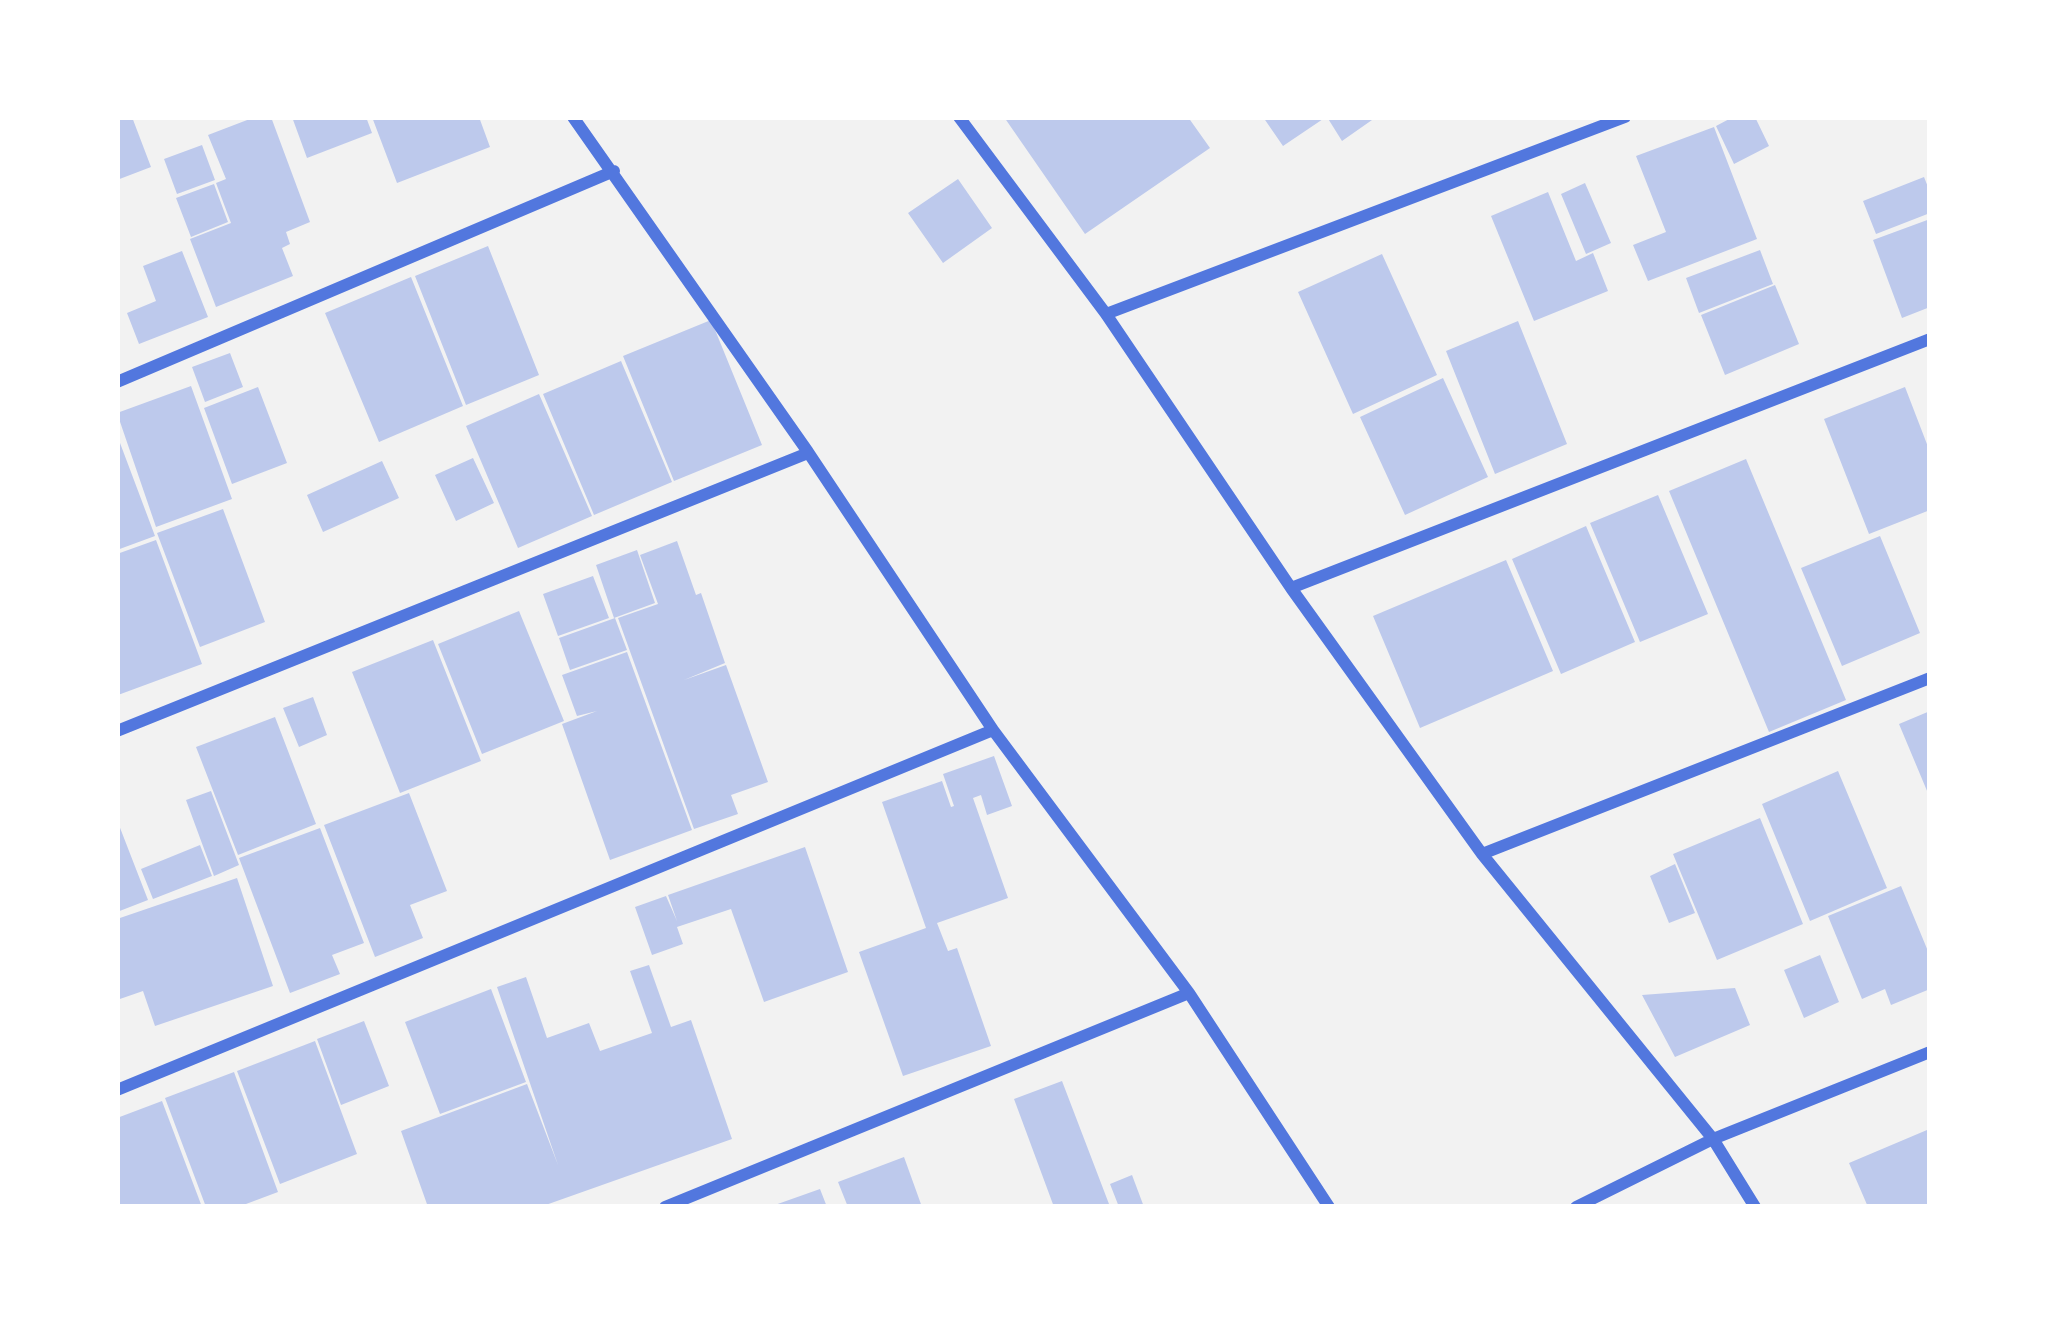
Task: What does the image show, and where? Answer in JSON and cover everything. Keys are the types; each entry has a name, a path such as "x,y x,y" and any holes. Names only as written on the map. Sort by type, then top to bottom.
{"street":[{"path":"572,117 614,170 993,730 1189,993 1329,1207"},
{"path":"958,117 1106,314 1291,588 1482,854 1713,1139 1755,1207"},
{"path":"1106,314 1625,117"},
{"path":"117,382 614,170"},
{"path":"1291,588 1930,339"},
{"path":"117,731 808,453"},
{"path":"1482,854 1930,678"},
{"path":"117,1090 993,730"},
{"path":"664,1207 1189,993"},
{"path":"1576,1207 1713,1139 1930,1052"}],"building":[{"path":"117,117 132,117 151,167 117,180"},
{"path":"255,117 271,117 310,222 286,232 290,244 282,248 293,276 216,307 190,239 231,223 216,183 226,179 208,135"},
{"path":"292,117 366,117 372,133 307,158"},
{"path":"372,117 479,117 490,147 397,183"},
{"path":"1004,117 1188,117 1210,148 1085,234"},
{"path":"1263,117 1326,117 1283,146"},
{"path":"1327,117 1369,117 1372,120 1342,141"},
{"path":"1733,117 1755,117 1769,146 1734,164 1716,126"},
{"path":"1714,127 1757,239 1648,281 1633,245 1666,232 1636,156"},
{"path":"202,145 215,180 177,194 164,159"},
{"path":"1924,177 1930,213 1876,234 1863,201"},
{"path":"958,179 992,228 943,263 908,213"},
{"path":"1585,183 1611,243 1586,254 1561,194"},
{"path":"214,184 228,222 191,237 176,198"},
{"path":"1548,192 1576,261 1593,253 1608,291 1534,321 1491,216"},
{"path":"1930,219 1930,307 1902,318 1873,240"},
{"path":"488,246 539,375 466,405 415,276"},
{"path":"1760,250 1773,284 1699,313 1686,278"},
{"path":"182,251 208,317 139,344 127,313 156,301 143,266"},
{"path":"1382,254 1437,375 1353,414 1298,292"},
{"path":"411,277 463,406 379,442 325,313"},
{"path":"1775,285 1799,344 1725,375 1701,315"},
{"path":"711,320 762,445 674,481 623,356"},
{"path":"1518,321 1567,444 1495,474 1446,351"},
{"path":"230,353 243,387 205,402 192,367"},
{"path":"621,361 672,482 594,515 543,394"},
{"path":"1443,378 1488,477 1405,515 1360,417"},
{"path":"191,386 232,499 156,527 117,413"},
{"path":"258,387 287,463 232,484 204,408"},
{"path":"1905,387 1930,452 1930,510 1869,534 1824,419"},
{"path":"539,394 592,516 518,548 466,426"},
{"path":"117,435 155,536 117,550"},
{"path":"473,458 494,503 456,521 435,475"},
{"path":"1746,459 1846,700 1769,732 1669,491"},
{"path":"382,461 399,498 323,532 307,495"},
{"path":"1658,495 1708,614 1640,642 1590,523"},
{"path":"223,509 265,622 200,647 157,533"},
{"path":"1586,526 1635,642 1561,674 1512,559"},
{"path":"1880,536 1920,633 1842,666 1801,568"},
{"path":"156,540 202,664 118,695 117,554"},
{"path":"677,541 725,663 684,680 726,665 768,782 731,795 738,814 694,829 618,618 658,604 640,555"},
{"path":"637,550 655,603 614,618 596,565"},
{"path":"1506,560 1553,671 1420,728 1373,616"},
{"path":"593,576 609,618 558,636 543,594"},
{"path":"519,611 564,721 482,754 438,644"},
{"path":"615,618 627,650 570,670 559,638"},
{"path":"433,640 481,761 400,793 352,672"},
{"path":"627,652 692,830 610,860 562,724 597,711 577,716 562,675"},
{"path":"313,697 327,735 299,747 283,708"},
{"path":"1930,711 1930,798 1899,724"},
{"path":"275,717 316,824 238,855 196,747"},
{"path":"994,756 1012,806 987,815 981,795 973,798 1008,898 937,923 948,951 957,948 991,1046 903,1076 859,952 926,928 882,802 942,781 954,806 943,774"},
{"path":"1838,771 1887,888 1810,921 1762,804"},
{"path":"211,791 239,865 214,876 186,800"},
{"path":"409,793 447,891 410,905 423,938 375,957 324,825"},
{"path":"1760,818 1803,924 1717,960 1673,854"},
{"path":"117,820 148,900 117,912"},
{"path":"320,828 364,943 332,955 340,974 290,993 239,858"},
{"path":"200,845 212,876 153,899 141,869"},
{"path":"805,847 848,972 764,1002 731,909 677,927 683,944 652,955 635,907 666,896 677,921 668,895"},
{"path":"1675,864 1695,913 1669,923 1650,876"},
{"path":"237,878 273,986 155,1026 143,991 117,1000 117,919"},
{"path":"1901,886 1930,956 1930,989 1891,1005 1885,989 1862,999 1828,916"},
{"path":"1820,955 1839,1002 1804,1018 1784,970"},
{"path":"649,965 671,1027 691,1020 732,1139 540,1207 428,1207 401,1131 527,1084 558,1165 497,987 526,977 547,1038 589,1023 600,1051 652,1033 630,971"},
{"path":"1735,988 1750,1025 1675,1057 1642,995"},
{"path":"491,989 526,1082 440,1114 405,1022"},
{"path":"364,1021 389,1086 341,1105 317,1039"},
{"path":"315,1041 357,1154 280,1184 237,1071"},
{"path":"234,1072 278,1192 238,1207 206,1207 165,1098"},
{"path":"1062,1081 1109,1204 1101,1207 1054,1207 1014,1099"},
{"path":"162,1101 202,1207 117,1207 117,1118"},
{"path":"1927,1130 1930,1207 1868,1207 1849,1163"},
{"path":"904,1157 922,1207 848,1207 838,1182"},
{"path":"1132,1175 1144,1207 1119,1207 1110,1184"},
{"path":"820,1189 827,1207 772,1207 772,1206"}]}
